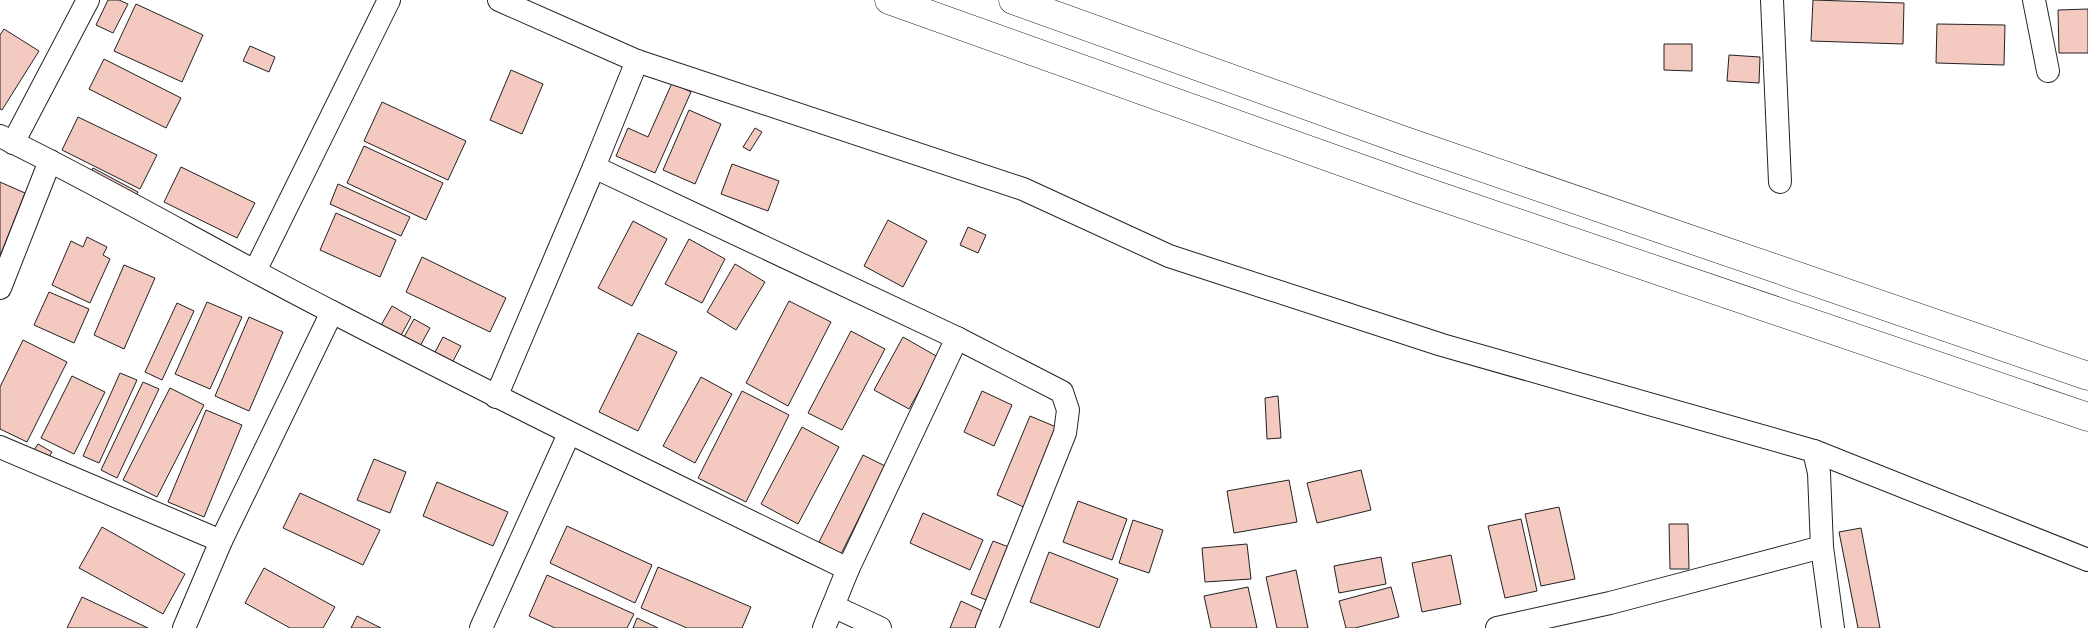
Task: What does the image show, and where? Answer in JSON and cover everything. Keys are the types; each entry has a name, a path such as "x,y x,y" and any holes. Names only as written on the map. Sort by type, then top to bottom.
{"highway":[{"path":"889,0 1421,190 2088,417"},
{"path":"1013,0 1405,141 2088,376"}],"street":[{"path":"88,0 7,140 50,160 332,312 570,434 848,569"},
{"path":"255,271 389,0"},
{"path":"499,0 638,61 1023,189 1168,256 1442,345 1814,452 2088,560"},
{"path":"1772,0 1780,182"},
{"path":"2034,0 2048,71"},
{"path":"496,396 638,61"},
{"path":"0,288 50,160"},
{"path":"594,167 957,338 1062,392 1068,410 1065,433 987,628"},
{"path":"184,628 221,541 332,312"},
{"path":"824,628 848,569 957,338"},
{"path":"481,628 570,434"},
{"path":"0,447 221,541"},
{"path":"1814,452 1819,473 1822,547 1833,628"},
{"path":"1497,628 1610,602 1822,547"},
{"path":"833,606 880,628"}],"building":[{"path":"108,0 119,0 128,4 113,33 96,25"},
{"path":"1813,0 1904,3 1903,44 1811,41"},
{"path":"136,4 203,35 182,82 114,51"},
{"path":"2088,9 2088,53 2059,53 2058,10"},
{"path":"1937,24 2005,25 2004,65 1936,63"},
{"path":"4,29 39,51 2,110 0,109 0,35"},
{"path":"1664,44 1692,44 1692,71 1664,70"},
{"path":"250,46 275,57 269,72 243,61"},
{"path":"1729,55 1760,57 1759,83 1727,81"},
{"path":"104,59 181,98 166,128 89,89"},
{"path":"511,70 543,84 522,134 490,120"},
{"path":"672,83 691,92 655,173 616,156 628,128 648,137"},
{"path":"382,102 466,141 448,180 364,141"},
{"path":"689,110 721,124 695,184 663,170"},
{"path":"78,117 157,155 140,189 62,150"},
{"path":"755,128 762,132 750,151 743,147"},
{"path":"364,146 443,183 426,220 347,183"},
{"path":"732,164 779,181 768,211 721,194"},
{"path":"181,167 255,203 237,238 164,202"},
{"path":"93,168 138,192 132,203 87,179"},
{"path":"0,182 25,193 0,256"},
{"path":"338,184 410,217 401,236 330,204"},
{"path":"336,213 396,240 380,277 320,250"},
{"path":"888,220 927,241 903,287 864,266"},
{"path":"633,221 667,239 632,306 598,288"},
{"path":"968,227 986,235 978,253 960,245"},
{"path":"87,237 107,247 103,255 110,259 90,303 52,285 71,241 83,247"},
{"path":"689,239 725,259 702,303 665,284"},
{"path":"422,257 506,298 490,332 406,292"},
{"path":"735,264 765,282 736,330 707,312"},
{"path":"124,265 155,278 124,349 94,335"},
{"path":"49,292 89,309 74,343 34,325"},
{"path":"789,301 831,322 788,406 746,383"},
{"path":"207,302 242,317 210,389 175,374"},
{"path":"177,303 194,311 162,380 145,372"},
{"path":"392,306 411,317 399,339 380,327"},
{"path":"249,317 283,332 249,411 215,396"},
{"path":"414,319 430,328 420,346 404,337"},
{"path":"851,331 885,349 842,430 808,413"},
{"path":"638,333 677,352 638,431 599,412"},
{"path":"443,337 461,346 452,363 434,354"},
{"path":"903,337 938,357 909,409 874,390"},
{"path":"23,340 67,362 27,442 0,429 0,387"},
{"path":"120,373 137,380 99,463 83,456"},
{"path":"72,376 105,392 74,454 41,438"},
{"path":"701,377 732,394 695,463 663,446"},
{"path":"143,382 159,389 117,478 101,470"},
{"path":"170,388 204,405 157,497 123,480"},
{"path":"742,391 789,415 746,502 698,478"},
{"path":"982,391 1012,405 994,446 964,432"},
{"path":"1278,396 1281,438 1267,439 1265,398"},
{"path":"206,410 242,425 204,517 168,502"},
{"path":"1030,416 1061,429 1028,509 997,495"},
{"path":"802,427 839,447 798,524 761,504"},
{"path":"38,444 52,452 45,464 31,455"},
{"path":"863,455 885,466 841,554 819,542"},
{"path":"374,459 406,472 390,513 357,500"},
{"path":"1361,470 1371,510 1317,523 1307,483"},
{"path":"1289,480 1297,522 1234,533 1227,491"},
{"path":"437,482 508,512 493,546 423,516"},
{"path":"300,493 380,530 363,565 283,528"},
{"path":"1078,501 1127,519 1112,560 1063,542"},
{"path":"1559,507 1575,579 1541,586 1525,514"},
{"path":"923,513 983,540 970,570 910,543"},
{"path":"1521,519 1537,591 1505,598 1488,526"},
{"path":"1133,520 1163,530 1149,573 1119,563"},
{"path":"1669,524 1688,524 1689,569 1670,569"},
{"path":"567,526 652,565 635,603 550,563"},
{"path":"102,527 185,574 163,614 79,568"},
{"path":"1861,528 1880,628 1858,628 1839,532"},
{"path":"993,541 1014,549 992,602 971,594"},
{"path":"1247,544 1251,579 1205,582 1202,548"},
{"path":"1049,552 1118,579 1099,628 1030,602"},
{"path":"1451,555 1461,604 1422,612 1412,563"},
{"path":"1381,557 1386,584 1339,593 1334,566"},
{"path":"658,567 751,607 742,628 687,628 641,608"},
{"path":"264,568 335,607 323,628 290,628 245,603"},
{"path":"1296,570 1308,628 1277,628 1266,577"},
{"path":"547,575 634,614 627,628 555,628 529,616"},
{"path":"1248,587 1257,628 1211,628 1204,596"},
{"path":"1391,587 1399,617 1355,628 1346,628 1339,601"},
{"path":"82,597 148,628 67,628"},
{"path":"961,601 989,614 983,628 950,628"},
{"path":"357,616 381,628 351,628"},
{"path":"637,618 658,628 633,628"}]}
